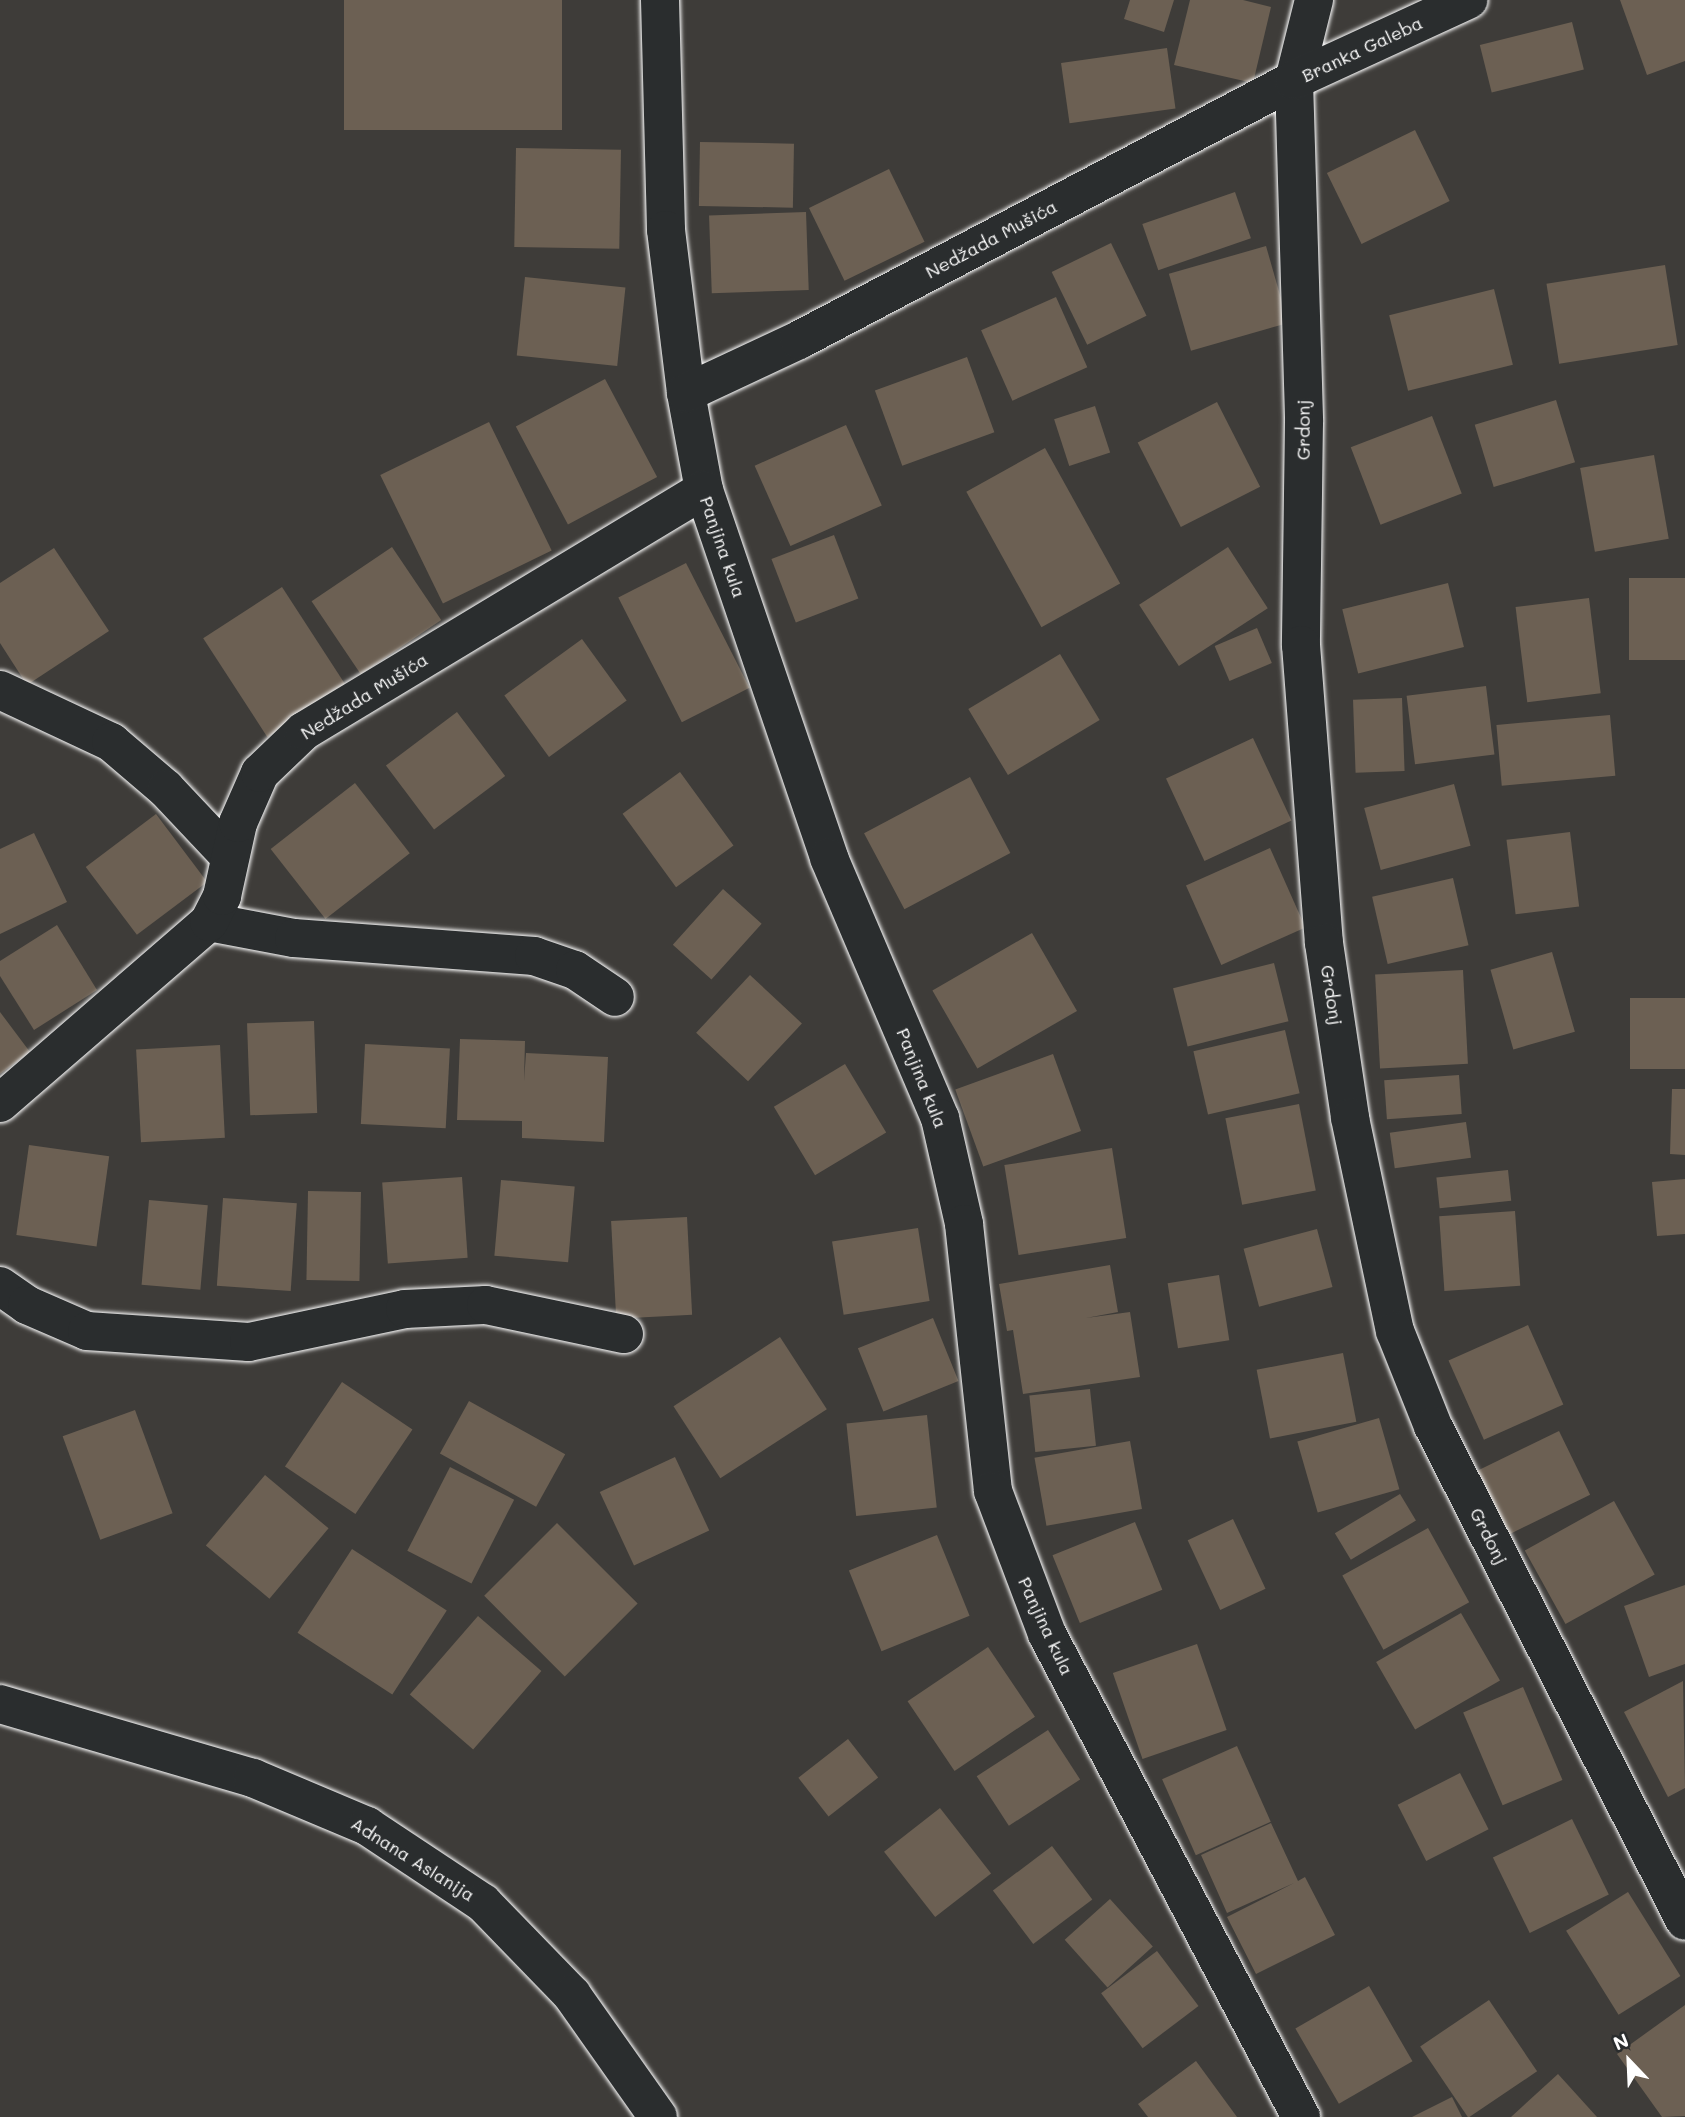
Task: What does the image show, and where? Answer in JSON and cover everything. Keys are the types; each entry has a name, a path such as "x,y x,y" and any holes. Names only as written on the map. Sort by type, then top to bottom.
{"street":[{"name":"Panjina kula","path":"660,0 666,230 686,393 704,491 829,858 940,1118 964,1224 993,1491 1017,1564 1047,1634 1301,2117"},
{"name":"Grdonj","path":"1314,0 1294,80 1304,422 1301,645 1324,943 1350,1118 1395,1331 1433,1426 1685,1922"},
{"name":"Branka Galeba","path":"1294,80 1468,0"},
{"name":"Nedžada Mušića","path":"686,393 799,340 1294,80"},
{"name":"Nedžada Mušića","path":"0,1103 209,922 222,896 230,857 260,773 304,731 704,491"},
{"path":"0,690 111,742 166,789 230,857"},
{"path":"209,922 294,938 534,956 575,970 615,997"},
{"path":"0,1286 27,1305 87,1331 249,1342 405,1309 486,1305 624,1334"},
{"name":"Adnana Aslanija","path":"0,1704 253,1778 367,1826 483,1903 572,1995 658,2117"}],"building":[{"path":"344,0 562,0 562,130 344,130"},
{"path":"1130,0 1174,0 1164,32 1124,19"},
{"path":"1190,0 1243,0 1271,7 1253,83 1174,65"},
{"path":"1620,0 1685,0 1685,61 1647,75"},
{"path":"1572,22 1584,70 1492,93 1480,45"},
{"path":"1167,48 1175,108 1070,123 1061,63"},
{"path":"1415,130 1450,201 1362,244 1327,173"},
{"path":"700,142 794,144 793,208 699,206"},
{"path":"516,148 621,150 619,249 514,247"},
{"path":"889,169 925,242 845,281 809,208"},
{"path":"1235,192 1251,238 1158,270 1142,224"},
{"path":"806,212 809,290 712,293 709,215"},
{"path":"1111,243 1147,316 1087,345 1052,272"},
{"path":"1266,246 1288,323 1191,351 1169,274"},
{"path":"1665,265 1678,345 1559,364 1546,284"},
{"path":"525,277 625,288 617,366 517,356"},
{"path":"1494,289 1513,365 1408,391 1389,315"},
{"path":"1056,297 1087,367 1012,401 981,330"},
{"path":"967,357 994,432 902,466 875,391"},
{"path":"605,379 657,477 568,524 516,426"},
{"path":"1556,400 1575,462 1494,487 1475,425"},
{"path":"1217,402 1260,487 1181,527 1138,442"},
{"path":"1095,406 1110,453 1069,466 1054,419"},
{"path":"1432,416 1462,493 1381,525 1351,447"},
{"path":"489,422 552,551 443,604 380,475"},
{"path":"846,425 882,505 790,546 755,466"},
{"path":"1045,448 1120,584 1041,627 966,492"},
{"path":"1654,455 1669,539 1595,552 1580,468"},
{"path":"834,535 858,598 796,622 771,559"},
{"path":"392,547 441,620 361,674 312,601"},
{"path":"1228,547 1268,608 1179,666 1139,605"},
{"path":"54,548 109,631 27,685 0,643 0,583"},
{"path":"686,563 750,688 682,722 618,598"},
{"path":"1629,578 1685,578 1685,660 1629,660"},
{"path":"1448,583 1464,647 1358,673 1342,609"},
{"path":"282,587 346,686 267,737 203,638"},
{"path":"1589,598 1601,693 1527,702 1516,607"},
{"path":"1257,628 1272,663 1230,681 1215,646"},
{"path":"582,639 627,700 549,757 504,695"},
{"path":"1060,654 1100,720 1008,775 968,709"},
{"path":"1486,686 1494,754 1415,764 1407,696"},
{"path":"1402,698 1405,771 1356,773 1353,700"},
{"path":"457,712 505,776 434,829 386,766"},
{"path":"1610,715 1615,776 1502,786 1496,725"},
{"path":"1253,738 1291,820 1204,861 1166,779"},
{"path":"680,772 733,846 676,887 623,814"},
{"path":"970,777 1010,853 904,909 864,833"},
{"path":"355,783 410,853 325,919 271,849"},
{"path":"1454,784 1471,846 1381,870 1364,808"},
{"path":"156,814 207,882 137,935 86,867"},
{"path":"1570,832 1579,906 1516,914 1506,840"},
{"path":"34,833 67,902 0,934 0,849"},
{"path":"1270,848 1305,927 1221,965 1186,885"},
{"path":"1453,878 1469,945 1388,964 1372,897"},
{"path":"723,889 762,924 711,980 673,945"},
{"path":"57,925 97,990 34,1030 0,976 0,961"},
{"path":"1032,933 1077,1011 977,1068 932,990"},
{"path":"1552,952 1575,1032 1513,1049 1490,970"},
{"path":"1274,963 1289,1021 1188,1046 1173,988"},
{"path":"1463,970 1468,1064 1380,1068 1375,975"},
{"path":"750,975 802,1023 748,1081 696,1033"},
{"path":"1630,998 1685,998 1685,1069 1630,1069"},
{"path":"0,1012 30,1052 0,1074"},
{"path":"314,1021 317,1113 250,1115 247,1023"},
{"path":"1285,1030 1300,1093 1208,1114 1193,1051"},
{"path":"460,1039 525,1041 524,1081 526,1053 608,1057 604,1142 522,1138 522,1121 457,1120"},
{"path":"365,1044 450,1048 446,1128 361,1124"},
{"path":"220,1045 225,1138 141,1142 136,1049"},
{"path":"1053,1054 1081,1131 983,1167 955,1090"},
{"path":"845,1064 886,1133 815,1175 774,1107"},
{"path":"1459,1075 1462,1114 1387,1119 1384,1080"},
{"path":"1672,1089 1685,1089 1685,1155 1670,1154"},
{"path":"1299,1104 1316,1190 1242,1205 1225,1118"},
{"path":"1466,1122 1471,1158 1395,1168 1390,1133"},
{"path":"29,1145 109,1156 97,1246 16,1235"},
{"path":"1112,1148 1126,1238 1019,1255 1004,1165"},
{"path":"1508,1170 1511,1201 1440,1208 1436,1178"},
{"path":"462,1177 468,1258 388,1263 382,1183"},
{"path":"1685,1179 1685,1234 1657,1236 1652,1182"},
{"path":"501,1180 575,1186 568,1262 494,1256"},
{"path":"308,1191 361,1192 359,1281 306,1280"},
{"path":"223,1198 297,1203 291,1291 217,1286"},
{"path":"149,1200 208,1205 200,1290 142,1285"},
{"path":"1515,1211 1520,1286 1444,1291 1439,1216"},
{"path":"687,1217 692,1315 616,1319 611,1221"},
{"path":"918,1228 930,1301 844,1315 832,1242"},
{"path":"1317,1229 1333,1287 1259,1307 1244,1249"},
{"path":"1110,1265 1118,1312 1086,1318 1130,1312 1140,1377 1023,1394 1013,1330 1007,1331 999,1284"},
{"path":"1219,1275 1229,1340 1178,1348 1168,1283"},
{"path":"933,1318 958,1381 883,1411 858,1348"},
{"path":"1528,1325 1563,1404 1484,1440 1449,1360"},
{"path":"780,1337 827,1409 720,1478 673,1406"},
{"path":"1343,1353 1356,1422 1270,1439 1257,1370"},
{"path":"342,1382 412,1430 355,1514 285,1467"},
{"path":"1090,1389 1096,1446 1035,1452 1029,1395"},
{"path":"469,1401 565,1454 536,1507 440,1453"},
{"path":"135,1410 173,1513 100,1540 63,1436"},
{"path":"927,1415 937,1507 856,1516 846,1423"},
{"path":"1379,1418 1399,1489 1318,1513 1297,1441"},
{"path":"1559,1431 1590,1495 1507,1535 1476,1471"},
{"path":"1130,1441 1142,1509 1046,1526 1034,1458"},
{"path":"675,1457 709,1530 634,1565 600,1492"},
{"path":"450,1467 514,1500 471,1583 407,1551"},
{"path":"265,1475 329,1528 269,1599 206,1545"},
{"path":"1400,1494 1416,1521 1351,1560 1335,1533"},
{"path":"1614,1501 1655,1574 1566,1624 1525,1550"},
{"path":"1233,1519 1266,1589 1220,1610 1188,1540"},
{"path":"1135,1522 1162,1590 1080,1623 1052,1555"},
{"path":"557,1523 638,1604 565,1676 484,1596"},
{"path":"1428,1528 1469,1602 1383,1650 1342,1576"},
{"path":"937,1535 970,1616 882,1651 849,1571"},
{"path":"352,1549 447,1611 392,1694 298,1633"},
{"path":"1685,1585 1685,1664 1649,1677 1624,1606"},
{"path":"1461,1613 1500,1681 1415,1730 1376,1662"},
{"path":"478,1616 541,1671 473,1750 410,1694"},
{"path":"1197,1644 1227,1730 1142,1759 1113,1673"},
{"path":"988,1647 1035,1717 955,1771 908,1701"},
{"path":"1683,1681 1685,1788 1668,1797 1624,1712"},
{"path":"1523,1687 1562,1780 1503,1805 1463,1712"},
{"path":"1048,1730 1080,1779 1009,1826 977,1776"},
{"path":"848,1739 878,1778 829,1816 798,1778"},
{"path":"1237,1746 1271,1822 1196,1855 1162,1779"},
{"path":"1460,1773 1489,1829 1426,1861 1398,1805"},
{"path":"940,1808 991,1873 935,1917 884,1852"},
{"path":"1572,1819 1609,1894 1530,1933 1493,1858"},
{"path":"1271,1823 1298,1881 1305,1877 1335,1935 1256,1974 1227,1917 1294,1883 1227,1913 1201,1855"},
{"path":"1052,1846 1092,1900 1033,1944 993,1891"},
{"path":"1628,1892 1680,1976 1619,2015 1566,1931"},
{"path":"1110,1899 1153,1947 1107,1987 1065,1940"},
{"path":"1157,1951 1199,2006 1143,2048 1101,1993"},
{"path":"1369,1986 1412,2061 1339,2104 1295,2028"},
{"path":"1489,2000 1537,2071 1468,2117 1420,2046"},
{"path":"1685,2005 1685,2116 1662,2117 1617,2054"},
{"path":"1196,2061 1237,2117 1148,2117 1138,2104"},
{"path":"1558,2074 1597,2117 1511,2117"},
{"path":"1452,2097 1462,2117 1412,2117"}]}
